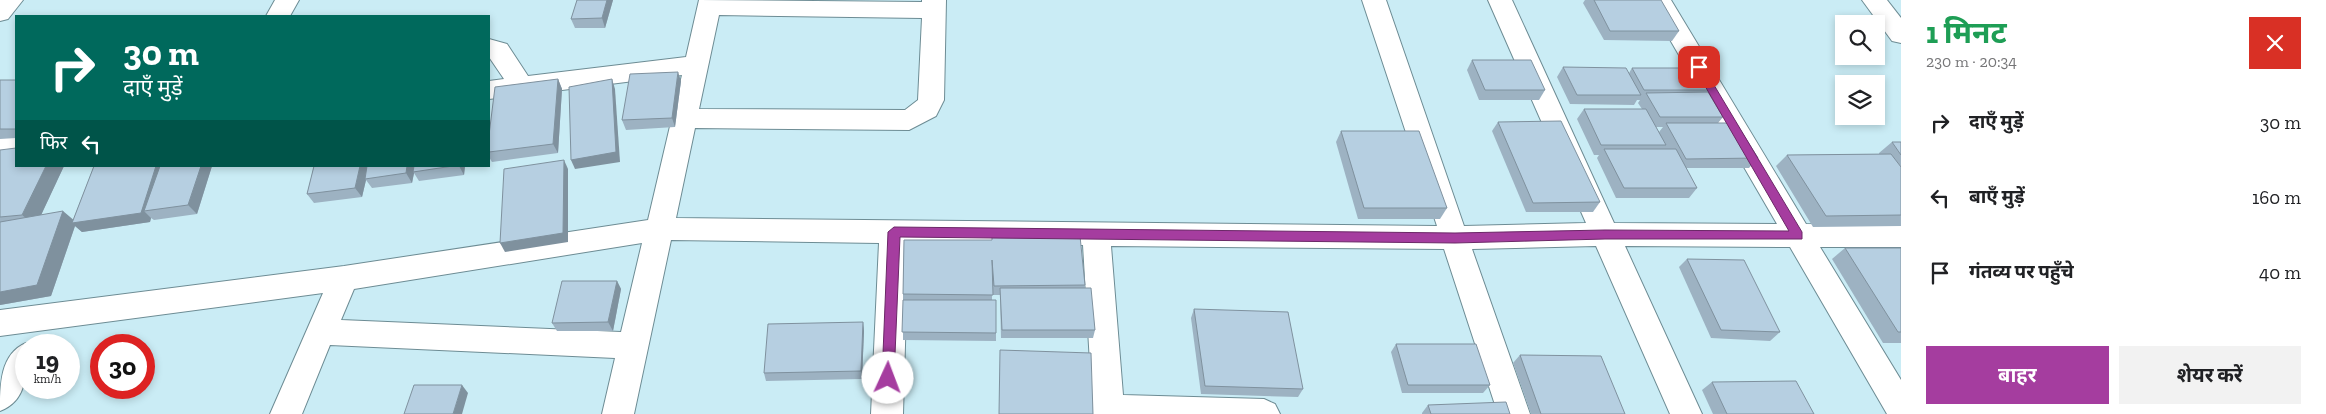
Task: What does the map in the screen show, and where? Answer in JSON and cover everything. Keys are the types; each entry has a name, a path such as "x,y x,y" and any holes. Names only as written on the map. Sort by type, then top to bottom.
{"street":[{"path":"0,14 11,0"},
{"path":"279,15 287,0"},
{"path":"1374,0 1514,414"},
{"path":"1500,0 1686,414"},
{"path":"1659,0 1901,409"},
{"path":"1874,0 1901,35"},
{"path":"618,414 634,346 697,64 711,4 934,5 931,100 927,108 908,120 685,118"},
{"path":"0,27 15,27"},
{"path":"490,48 498,50 520,86"},
{"path":"490,90 697,64"},
{"path":"0,145 15,144"},
{"path":"0,324 344,278 660,229 1455,238 1605,234 1901,236"},
{"path":"886,414 894,232"},
{"path":"1096,234 1109,411 1264,414"},
{"path":"286,414 344,278"},
{"path":"40,334 51,317"},
{"path":"321,332 634,346"},
{"path":"0,397 15,373"}],"building":[{"path":"577,0 607,0 602,18 571,19"},
{"path":"1594,0 1661,0 1679,31 1610,31"},
{"path":"1472,60 1531,60 1545,90 1485,90"},
{"path":"1563,67 1626,68 1641,95 1577,95"},
{"path":"1632,68 1698,68 1711,90 1644,90"},
{"path":"678,72 672,118 622,120 630,74"},
{"path":"558,79 553,144 490,152 490,127 495,87"},
{"path":"612,79 616,152 571,160 569,87"},
{"path":"0,80 15,80 15,129 0,129"},
{"path":"1708,92 1723,117 1660,117 1646,93"},
{"path":"1584,109 1646,109 1666,145 1601,145"},
{"path":"1561,121 1600,202 1533,203 1498,122"},
{"path":"1666,123 1736,123 1758,158 1686,159"},
{"path":"1341,131 1419,131 1447,208 1364,208"},
{"path":"1892,142 1901,142 1901,155"},
{"path":"15,148 15,167 46,167 22,215 0,217 0,150"},
{"path":"1604,149 1676,149 1697,188 1624,188"},
{"path":"1891,154 1901,167 1901,215 1826,216 1787,155"},
{"path":"564,160 563,233 500,243 504,169"},
{"path":"94,167 156,167 141,213 72,223"},
{"path":"160,167 201,167 188,205 144,211"},
{"path":"314,167 360,167 355,188 307,194"},
{"path":"367,167 407,167 406,173 365,179"},
{"path":"414,167 446,167 413,172"},
{"path":"63,211 37,285 0,292 0,222"},
{"path":"992,236 1080,236 1085,285 994,286 992,260 993,295 903,294 904,240 992,240"},
{"path":"1845,248 1901,248 1901,332 1898,332"},
{"path":"1687,259 1744,260 1780,332 1721,330"},
{"path":"562,281 617,281 608,322 552,323"},
{"path":"1000,288 1091,288 1095,330 1002,330"},
{"path":"903,300 996,300 996,333 902,332"},
{"path":"1194,309 1288,312 1303,389 1205,386"},
{"path":"863,322 861,371 764,373 768,324"},
{"path":"1396,344 1476,344 1490,385 1408,385"},
{"path":"1000,350 1091,353 1093,414 999,414"},
{"path":"1520,355 1601,356 1625,414 1541,414"},
{"path":"1796,381 1814,414 1727,414 1712,382"},
{"path":"414,385 462,385 453,414 404,414"},
{"path":"1506,402 1510,414 1431,414 1428,405"}],"route":[{"path":"888,378 894,232 1455,238 1605,234 1798,235 1699,67"}]}
